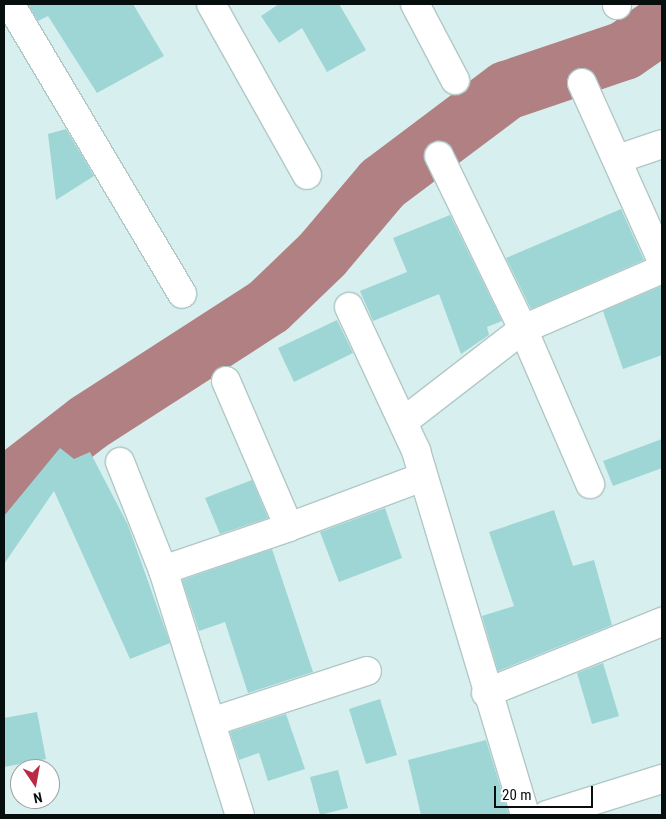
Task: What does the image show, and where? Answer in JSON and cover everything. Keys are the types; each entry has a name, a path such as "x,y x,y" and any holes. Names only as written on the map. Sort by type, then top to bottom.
{"street":[{"path":"10,4 182,294"},
{"path":"211,4 308,175"},
{"path":"415,4 455,80"},
{"path":"582,83 618,159 662,261"},
{"path":"618,159 662,144"},
{"path":"439,156 523,329 590,484"},
{"path":"404,421 523,329 662,269"},
{"path":"349,306 404,421 525,815"},
{"path":"226,381 289,527"},
{"path":"120,462 163,570 240,815"},
{"path":"163,570 289,527 422,477"},
{"path":"486,693 662,622"},
{"path":"211,722 367,671"},
{"path":"547,815 662,779"}],"building":[{"path":"28,4 133,4 164,56 97,93 48,16 38,21"},
{"path":"279,4 339,4 366,50 327,72 302,28 279,43 261,16"},
{"path":"66,129 94,176 56,200 48,134"},
{"path":"621,209 644,260 531,309 506,258"},
{"path":"450,215 502,321 487,327 489,335 461,354 439,294 373,321 360,291 407,272 393,238"},
{"path":"662,286 662,355 623,369 603,311"},
{"path":"337,320 353,353 294,382 278,348"},
{"path":"662,439 662,468 613,486 603,461"},
{"path":"60,448 74,459 90,452 128,525 170,643 130,659 54,491 4,564 4,516"},
{"path":"252,480 268,518 220,534 205,498"},
{"path":"385,508 402,558 339,582 320,532"},
{"path":"554,510 573,566 594,560 612,625 498,671 482,616 514,606 489,532"},
{"path":"272,549 313,672 248,693 225,622 199,631 182,580"},
{"path":"603,663 619,716 592,724 577,673"},
{"path":"380,699 397,755 366,764 349,709"},
{"path":"37,712 46,759 10,759 10,766 4,767 4,718"},
{"path":"286,714 305,769 268,781 259,753 239,760 230,732"},
{"path":"486,740 509,815 421,815 408,760"},
{"path":"338,770 348,808 320,815 310,777"}],"waterway":[{"path":"4,487 88,422 268,306 322,254 382,183 506,90 624,50 662,24"}]}
